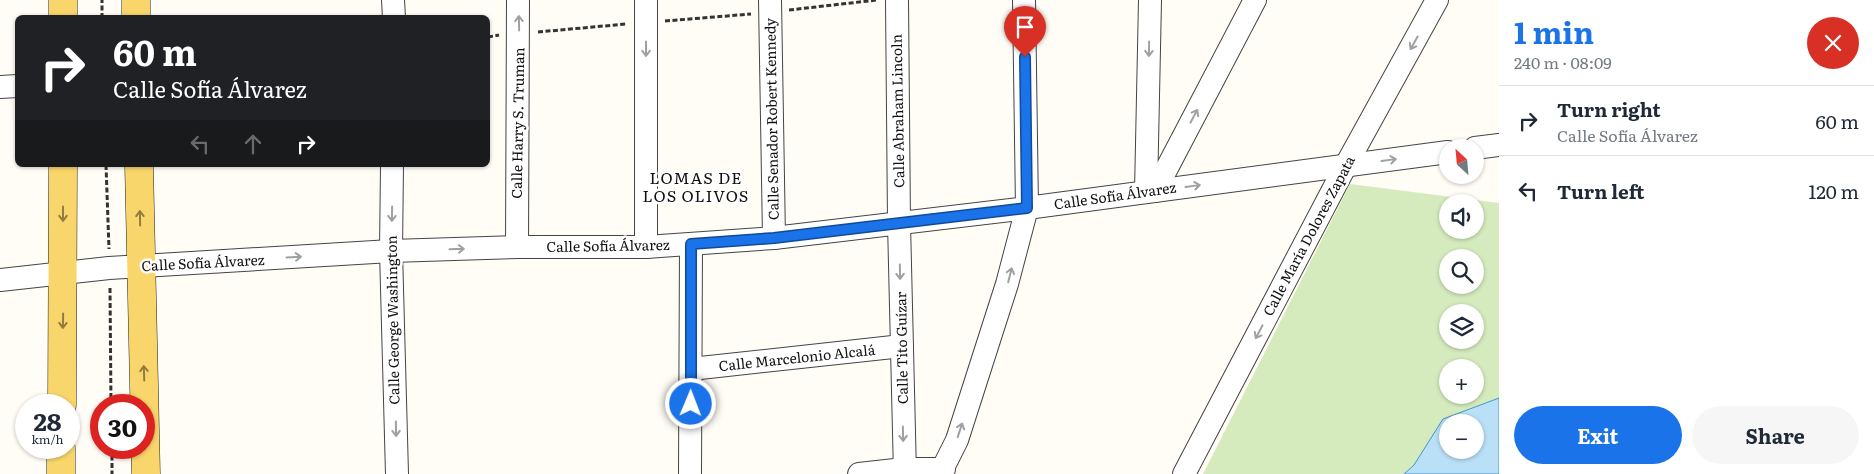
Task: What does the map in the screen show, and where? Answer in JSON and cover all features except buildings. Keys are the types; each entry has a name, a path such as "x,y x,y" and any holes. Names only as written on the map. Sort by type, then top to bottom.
{"main road":[{"path":"63,0 63,15"},
{"path":"136,0 136,15"},
{"path":"62,394 63,167"},
{"path":"139,167 146,474"},
{"path":"61,459 61,474"}],"street":[{"path":"393,0 394,15"},
{"name":"Calle Harry S. Truman","path":"517,247 518,0"},
{"path":"646,0 646,247"},
{"name":"Calle Abraham Lincoln","path":"897,0 899,223"},
{"path":"859,474 942,471 957,440 1004,293 1027,208 1024,0"},
{"path":"1150,0 1151,191"},
{"path":"1151,191 1255,0"},
{"name":"Calle María Dolores Zapata","path":"1184,474 1346,165 1437,0"},
{"name":"Calle Senador Robert Kennedy","path":"770,6 774,238"},
{"path":"0,87 15,86"},
{"path":"1484,147 1499,145"},
{"name":"Calle Sofía Álvarez","path":"0,280 64,272 141,266 391,251 517,247 646,247 774,238 1027,208 1439,153"},
{"name":"Calle George Washington","path":"392,167 391,251 397,474"},
{"name":"Calle Tito Guízar","path":"899,223 904,472"},
{"path":"690,474 691,244"},
{"name":"Calle Marcelonio Alcalá","path":"691,369 902,346"}],"path":[{"path":"102,0 102,15"},
{"path":"490,37 646,22 770,6 878,0"},
{"path":"112,459 112,474"}],"green space":[{"path":"1350,184 1439,195 1439,239 1484,239 1484,201 1499,203 1499,474 1203,474"}],"water":[{"path":"1499,398 1499,474 1404,474 1414,465 1439,425 1439,459 1484,459 1484,414 1456,414"}],"district":[{"name":"LOMAS DE LOS OLIVOS","path":"696,187"}],"route":[{"path":"691,404 691,244 774,238 1027,208 1025,57"}]}
